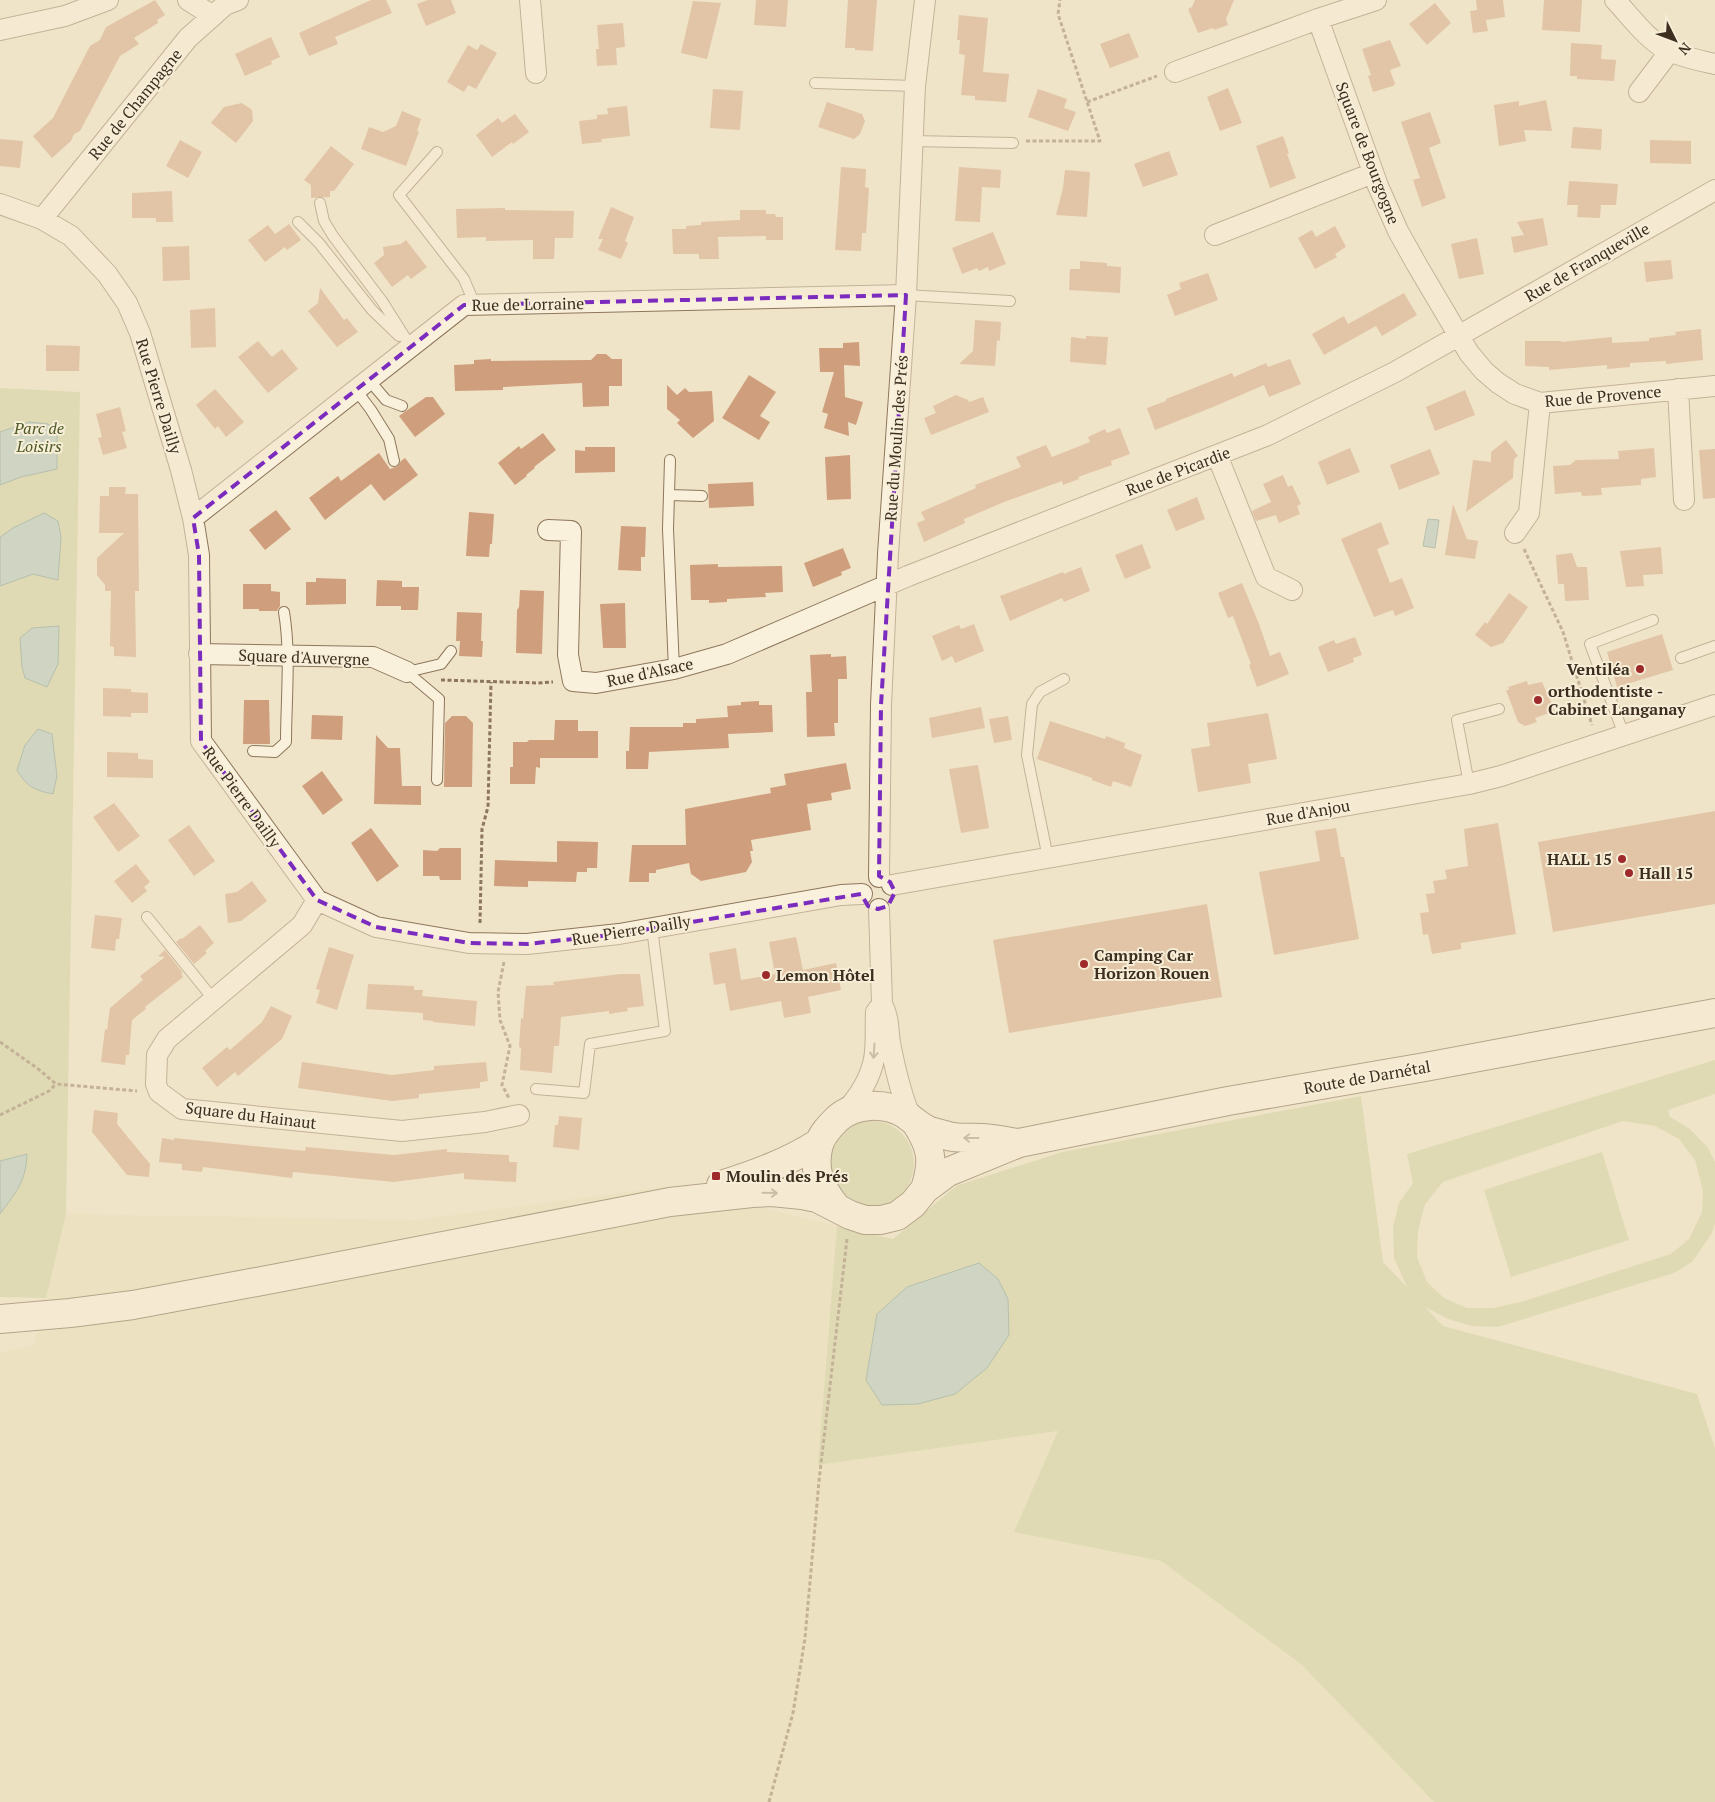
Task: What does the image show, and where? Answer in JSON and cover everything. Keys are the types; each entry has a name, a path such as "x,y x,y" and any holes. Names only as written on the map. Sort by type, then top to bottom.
{"main road":[{"name":"Route de Darnétal","path":"1019,1143 1228,1101 1715,1014"},
{"path":"843,1211 824,1192 816,1171 816,1157 820,1142 830,1126 843,1114 862,1106 882,1106 904,1114 930,1131 950,1137 981,1138 1019,1143"},
{"path":"913,1121 926,1138 931,1153 931,1171 925,1189"},
{"path":"670,1202 759,1173 800,1154 820,1142"},
{"path":"0,1319 70,1313 133,1304 670,1202 772,1192 810,1196 865,1220 881,1220 897,1216 913,1204 925,1189 948,1172 1019,1143"}],"street":[{"path":"1,27 65,16 108,0"},
{"path":"188,0 213,16"},
{"name":"Rue de Champagne","path":"42,219 188,38 225,5 238,0"},
{"path":"530,0 536,74"},
{"name":"Rue du Moulin des Prés","path":"886,881 881,705 886,585 906,295 915,86 925,0"},
{"path":"1175,72 1318,19 1376,0"},
{"path":"1615,0 1649,37 1670,52 1715,64"},
{"name":"Square de Bourgogne","path":"1318,19 1373,173 1398,231 1460,335"},
{"path":"1640,92 1670,52"},
{"path":"1215,235 1373,173"},
{"name":"Rue de Franqueville","path":"1460,335 1715,190"},
{"name":"Rue Pierre Dailly","path":"0,204 42,219 71,236 107,274 127,303 140,333 181,470 193,518 199,555 201,741 318,900 376,927 469,943 527,944 619,934 840,895 862,894"},
{"name":"Rue de Lorraine","path":"193,518 464,305 906,295"},
{"name":"Rue de Provence","path":"1460,335 1469,353 1484,372 1515,394 1540,403 1715,386"},
{"name":"Rue de Picardie","path":"886,585 1268,436 1337,402 1460,335"},
{"path":"1678,389 1684,500"},
{"path":"1515,533 1529,513 1540,403"},
{"path":"1217,455 1266,577 1292,590"},
{"path":"548,530 571,531 568,655 573,681"},
{"name":"Rue d'Alsace","path":"573,681 596,683 674,669 727,654 886,585"},
{"name":"Square d'Auvergne","path":"199,654 374,657 407,672"},
{"name":"Rue d'Anjou","path":"886,881 1048,858 1469,784 1501,776 1715,705"},
{"path":"871,878 886,881 894,892 892,902 879,909 868,906 862,894 863,886 871,878"},
{"path":"159,1092 156,1084 157,1055 167,1040 302,925 318,900"},
{"path":"879,909 882,1004 886,1010 889,1040 903,1098 913,1121"},
{"path":"843,1114 855,1101 866,1082 874,1060 876,1012 882,1004"},
{"name":"Square du Hainaut","path":"159,1092 182,1109 402,1131 485,1122 519,1115"}],"lane":[{"path":"815,83 915,86"},
{"path":"912,141 1013,143"},
{"path":"437,152 399,195 464,279 475,305"},
{"path":"320,203 324,221 333,236 382,301 411,347"},
{"path":"298,222 319,243 372,310 411,347"},
{"path":"906,295 1010,301"},
{"path":"362,385 386,400 402,406"},
{"path":"362,385 372,410 389,439 394,460"},
{"path":"670,460 668,529 674,669"},
{"path":"669,495 702,496"},
{"path":"253,751 275,752 286,742 287,656 284,612"},
{"path":"1624,735 1590,644 1653,620"},
{"path":"1681,658 1715,646"},
{"path":"407,672 441,664 451,650"},
{"path":"407,672 439,699 436,780"},
{"path":"1048,858 1027,754 1032,704 1040,692 1064,680"},
{"path":"1469,784 1457,720 1499,709"},
{"path":"147,917 214,1000"},
{"path":"536,1089 584,1093 590,1044 665,1031 652,928"}],"path":[{"path":"1013,143 1025,141 1100,141 1058,14 1060,0"},
{"path":"1087,102 1166,72 1175,72"},
{"path":"1515,533 1527,552 1563,632 1598,744"},
{"path":"407,672 445,681 538,683 573,681"},
{"path":"479,943 482,829 488,807 491,682"},
{"path":"503,944 504,966 498,992 500,1020 510,1046 502,1084 519,1115"},
{"path":"0,1042 56,1084 159,1092"},
{"path":"0,1115 49,1091 56,1084"},
{"path":"769,1802 793,1713 805,1638 843,1211"}],"highlighted area":[{"path":"906,295 881,705 879,876 890,882 895,892 888,906 878,909 868,906 861,894 619,934 527,944 469,943 376,927 317,900 201,741 199,555 193,518 464,305"}],"shaded area":[{"path":"671,1186 837,1226 818,1465 1058,1431 1014,1532 1161,1561 1301,1664 1434,1802 0,1802 0,1353 34,1345 66,1214 415,1220"}],"green space":[{"name":"Parc de Loisirs","path":"0,388 80,392 66,1214 46,1298 0,1297"},
{"path":"1715,1060 1715,1094 1668,1110 1670,1117 1690,1129 1708,1148 1715,1162 1715,1223 1712,1233 1692,1262 1674,1273 1498,1327 1472,1326 1448,1319 1425,1307 1443,1326 1697,1394 1715,1448 1715,1802 1434,1802 1301,1664 1161,1561 1014,1532 1058,1431 818,1465 837,1226 893,1239 956,1186 1062,1152 1361,1096 1383,1262 1407,1287 1394,1258 1393,1227 1399,1203 1413,1183 1407,1154","holes":["1623,1121 1655,1126 1679,1139 1695,1160 1703,1191 1702,1212 1689,1239 1671,1254 1521,1302 1493,1308 1467,1308 1444,1298 1427,1282 1417,1257 1418,1231 1425,1204 1443,1182"]},
{"path":"866,1120 883,1122 892,1126 909,1143 913,1154 914,1164 908,1186 893,1203 877,1210 866,1208 835,1195 826,1153 832,1140 853,1123"},
{"path":"1602,1152 1629,1240 1511,1277 1484,1190"}],"water":[{"path":"29,422 48,424 57,431 57,469 21,477 0,485 0,432"},
{"path":"44,513 58,521 61,537 58,580 33,574 0,586 0,537 13,528"},
{"path":"1428,519 1439,520 1435,548 1423,546"},
{"path":"59,626 58,664 47,687 25,678 22,667 20,638 32,628"},
{"path":"38,729 52,734 57,776 53,794 32,787 17,770 25,745"},
{"path":"27,1154 25,1172 19,1186 0,1214 0,1161"},
{"path":"979,1263 998,1279 1008,1299 1009,1335 987,1368 955,1394 918,1404 882,1405 866,1380 877,1314 907,1287"}],"building":[{"path":"155,0 165,15 157,20 158,23 134,38 139,44 120,56 80,131 74,134 71,141 52,158 33,136 53,118 90,46 100,40 106,27"},
{"path":"371,0 386,0 392,13 335,37 338,44 309,56 299,33"},
{"path":"428,0 451,0 456,13 426,26 417,4"},
{"path":"756,0 788,0 786,27 754,25"},
{"path":"848,0 877,0 873,51 845,48"},
{"path":"1195,0 1234,0 1226,19 1228,25 1198,33 1188,9 1192,7"},
{"path":"1476,0 1503,0 1505,17 1486,20 1488,31 1473,33 1470,11 1477,10"},
{"path":"1544,0 1582,0 1580,32 1542,30"},
{"path":"693,1 721,3 707,59 681,53"},
{"path":"1435,3 1451,23 1427,45 1409,24"},
{"path":"959,15 988,18 983,72 1009,74 1006,102 975,100 975,96 961,95 965,55 959,54 960,40 957,40"},
{"path":"623,23 625,47 616,48 617,65 597,66 596,49 599,49 597,25"},
{"path":"1129,33 1139,57 1110,68 1100,44"},
{"path":"271,37 280,57 271,61 272,64 245,76 235,54"},
{"path":"1390,40 1401,66 1390,70 1395,84 1393,86 1373,92 1368,76 1371,75 1362,49"},
{"path":"1571,43 1602,45 1601,59 1616,60 1614,81 1577,79 1577,76 1570,76"},
{"path":"481,44 497,53 476,89 468,85 464,92 447,82 468,45 477,50"},
{"path":"1228,88 1242,123 1220,131 1207,97"},
{"path":"713,89 743,91 740,130 710,128"},
{"path":"1038,89 1067,99 1064,108 1076,112 1068,131 1028,117"},
{"path":"1546,100 1552,131 1524,130 1526,141 1499,146 1494,105 1519,101 1519,106"},
{"path":"827,102 862,114 865,121 860,134 854,139 818,127"},
{"path":"242,103 252,110 253,121 236,143 211,123 224,107"},
{"path":"627,106 630,136 601,139 602,142 582,144 579,121 597,119 597,115 608,114 607,108"},
{"path":"402,111 421,119 417,131 419,132 406,166 361,149 369,127 383,132 396,126"},
{"path":"1430,112 1441,143 1429,148 1446,198 1422,207 1413,180 1420,178 1401,122"},
{"path":"515,114 529,132 492,157 476,135 498,118 502,123"},
{"path":"1573,127 1602,129 1601,150 1571,148"},
{"path":"1283,136 1289,153 1287,154 1296,178 1270,188 1256,146"},
{"path":"0,139 23,141 20,168 0,166"},
{"path":"180,140 202,152 188,178 166,166"},
{"path":"1650,140 1691,141 1691,164 1650,163"},
{"path":"331,146 354,164 334,191 330,191 330,197 311,198 311,185 304,180"},
{"path":"1169,151 1178,175 1143,187 1134,164"},
{"path":"841,167 866,169 865,187 869,188 866,233 862,233 861,251 835,250"},
{"path":"959,167 1001,170 1000,188 982,187 980,222 955,221"},
{"path":"1065,170 1090,172 1087,217 1056,215 1063,188"},
{"path":"1569,181 1618,184 1616,205 1601,205 1600,218 1577,217 1578,205 1567,205"},
{"path":"172,191 173,222 156,222 156,218 132,218 132,193"},
{"path":"611,207 634,217 625,241 628,243 621,259 598,250 603,239 598,239"},
{"path":"505,208 505,210 574,211 573,238 555,238 554,259 533,259 533,240 486,241 486,237 457,238 456,209"},
{"path":"740,210 766,210 766,214 775,214 776,217 783,217 783,240 766,240 766,236 718,237 719,259 699,259 699,254 673,254 672,229 686,229 686,226 701,225 701,222 740,220"},
{"path":"1543,218 1548,245 1514,253 1511,237 1524,235 1517,222"},
{"path":"289,224 301,240 287,250 285,247 265,262 248,240 268,225 275,234"},
{"path":"1335,226 1346,247 1335,254 1337,257 1315,269 1298,238 1312,230 1316,237"},
{"path":"993,232 1006,264 989,271 988,267 979,271 977,268 962,274 952,248"},
{"path":"1477,238 1484,274 1459,279 1451,244"},
{"path":"406,240 427,267 411,279 408,275 392,287 374,263 384,255 383,247 401,244"},
{"path":"189,246 190,280 163,281 162,247"},
{"path":"1671,260 1673,279 1646,282 1644,262"},
{"path":"1080,261 1107,263 1107,266 1121,267 1120,293 1069,290 1070,269 1080,269"},
{"path":"1208,273 1218,300 1175,316 1167,295 1181,289 1179,283"},
{"path":"320,288 344,320 347,318 358,332 337,347 308,311 318,303"},
{"path":"1404,293 1417,315 1382,336 1376,326 1324,355 1312,334 1344,316 1348,324"},
{"path":"215,308 216,347 191,348 190,310"},
{"path":"975,320 1001,322 1000,341 997,340 995,366 959,364 973,351"},
{"path":"1701,329 1703,360 1666,364 1666,361 1630,363 1630,367 1607,369 1607,365 1549,370 1549,367 1525,366 1525,341 1561,342 1612,337 1612,343 1649,341 1649,338 1676,335 1675,332"},
{"path":"1086,336 1108,337 1106,365 1070,362 1071,337 1086,339"},
{"path":"258,341 272,357 282,349 298,369 268,393 238,357"},
{"path":"859,342 860,366 844,365 845,397 863,402 856,425 848,422 849,436 824,428 828,414 822,412 834,372 820,372 819,348 843,348 843,343"},
{"path":"46,345 80,346 79,371 46,371"},
{"path":"597,354 606,354 612,359 622,359 622,386 609,386 609,406 583,407 582,383 503,387 503,390 455,391 454,365 474,364 474,360 491,359 491,361 591,360"},
{"path":"1290,359 1301,384 1269,397 1264,385 1155,430 1147,408 1232,373 1234,377 1266,363 1268,367"},
{"path":"749,375 776,392 760,416 770,422 759,440 722,418"},
{"path":"667,385 677,395 685,388 689,392 712,391 714,421 693,438 677,423 680,420 667,409"},
{"path":"215,389 244,422 226,437 218,426 215,429 196,405"},
{"path":"1465,390 1475,415 1435,431 1426,407"},
{"path":"956,395 969,402 983,397 989,412 931,435 924,418 936,413 933,406"},
{"path":"426,397 433,397 445,414 415,437 399,416"},
{"path":"120,407 126,431 122,432 127,448 103,455 98,438 102,437 96,414"},
{"path":"1120,428 1130,454 1111,461 1112,465 1078,477 1079,479 1063,485 1062,481 1004,502 964,519 965,523 924,542 917,523 925,520 921,512 976,488 975,485 1021,467 1016,457 1046,445 1052,457 1090,442 1088,437 1105,429 1107,433"},
{"path":"543,433 556,450 515,485 498,463 519,446 521,449"},
{"path":"1506,440 1518,456 1514,459 1513,478 1466,512 1473,460 1491,462 1491,452"},
{"path":"585,447 615,447 615,472 575,473 575,450 585,451"},
{"path":"1350,448 1360,472 1327,485 1318,462"},
{"path":"1654,448 1656,477 1641,479 1641,485 1601,488 1602,495 1582,496 1581,492 1555,494 1553,466 1570,465 1576,460 1619,459 1618,451"},
{"path":"1430,449 1440,474 1399,490 1390,465"},
{"path":"1715,449 1715,498 1703,499 1699,450"},
{"path":"379,453 390,469 398,466 405,458 418,475 384,501 371,484 325,520 309,498 338,476 341,481"},
{"path":"850,455 851,499 827,500 825,457"},
{"path":"1283,475 1288,487 1292,485 1301,504 1297,506 1300,514 1279,523 1276,515 1256,521 1252,511 1271,502 1263,484"},
{"path":"753,482 754,506 709,508 708,484"},
{"path":"109,487 126,487 125,494 138,494 139,591 135,591 136,657 114,656 114,647 110,646 111,591 105,591 105,585 97,575 97,558 124,533 99,533 100,496 109,496"},
{"path":"1197,497 1205,519 1176,531 1167,510"},
{"path":"1453,504 1467,539 1478,541 1475,559 1445,555"},
{"path":"276,510 291,529 265,550 249,530"},
{"path":"469,512 494,514 489,557 466,556"},
{"path":"1381,522 1389,544 1377,549 1390,583 1402,578 1414,608 1395,616 1393,610 1374,617 1341,539"},
{"path":"621,526 646,527 645,557 641,557 641,571 618,570"},
{"path":"1142,544 1151,568 1125,579 1115,555"},
{"path":"1661,547 1663,574 1643,575 1644,586 1626,587 1620,551"},
{"path":"843,548 851,568 841,572 842,575 813,587 804,563"},
{"path":"1572,553 1577,567 1587,567 1589,600 1565,601 1564,584 1558,584 1556,555"},
{"path":"718,564 718,567 782,566 783,592 765,593 766,597 727,599 727,602 709,603 709,600 691,600 690,565"},
{"path":"1081,567 1090,591 1064,602 1062,598 1010,621 1000,596"},
{"path":"316,578 346,579 346,604 306,605 306,582 316,582"},
{"path":"377,580 402,581 402,587 419,587 418,610 401,610 401,606 376,606"},
{"path":"1242,583 1270,656 1280,652 1289,674 1257,687 1249,665 1251,664 1233,616 1228,618 1218,593"},
{"path":"243,584 271,584 271,591 280,592 280,606 277,611 243,609"},
{"path":"520,590 544,591 542,654 516,653 517,610 519,607"},
{"path":"1509,593 1528,607 1503,643 1491,647 1475,635 1485,622 1487,624"},
{"path":"625,603 626,648 603,648 600,604"},
{"path":"457,612 482,613 482,657 459,656 460,641 456,641"},
{"path":"974,624 984,651 955,663 952,656 942,661 932,636 959,625 961,629"},
{"path":"1662,634 1673,670 1617,687 1607,652"},
{"path":"1355,637 1362,655 1353,658 1354,662 1328,672 1318,647 1334,640 1336,644"},
{"path":"831,654 831,657 846,656 847,679 838,679 838,723 834,723 835,736 807,737 806,692 812,692 810,655"},
{"name":"orthodentiste - Cabinet Langanay","path":"1527,681 1528,685 1542,682 1555,711 1535,718 1537,722 1525,726 1518,722 1506,690 1509,690 1508,687"},
{"path":"103,688 131,689 131,692 148,693 148,713 131,713 131,717 103,716"},
{"path":"244,700 269,700 270,744 243,744"},
{"path":"759,701 759,705 772,705 773,732 728,734 729,748 649,752 648,769 626,769 626,751 629,751 630,727 683,727 683,723 696,723 696,719 728,717 727,706 741,705 741,702"},
{"path":"981,707 985,728 932,738 929,718"},
{"path":"1268,713 1277,759 1248,764 1251,783 1198,792 1191,749 1210,746 1207,723"},
{"path":"312,715 343,716 342,740 311,739"},
{"path":"452,716 466,716 473,723 472,787 444,787 445,723"},
{"path":"1008,716 1012,740 994,743 989,719"},
{"path":"555,720 578,720 578,731 598,731 598,758 540,758 540,768 536,767 535,784 510,784 510,767 513,767 513,742 554,740"},
{"path":"1050,721 1105,739 1106,736 1125,743 1124,748 1142,755 1131,787 1113,781 1111,787 1092,780 1092,778 1037,759"},
{"path":"376,735 388,748 400,748 402,786 421,786 421,805 374,804"},
{"path":"107,752 138,753 138,759 153,760 153,778 107,777"},
{"path":"846,763 851,789 831,793 832,800 807,804 811,830 751,840 752,862 746,872 701,881 691,874 689,863 656,870 656,873 649,873 649,882 629,882 632,845 686,845 685,809 771,793 770,788 786,785 784,774"},
{"path":"978,765 989,828 961,833 949,769"},
{"path":"322,771 343,800 323,815 302,786"},
{"path":"114,803 140,836 118,852 93,817"},
{"name":"Hall 15","path":"1715,811 1715,904 1553,932 1538,842"},
{"path":"1498,823 1516,934 1461,943 1461,949 1432,954 1428,934 1423,935 1420,913 1429,912 1426,894 1435,893 1433,881 1447,879 1445,870 1468,866 1464,829"},
{"path":"189,825 215,861 194,876 168,840"},
{"path":"371,828 399,866 377,882 351,843"},
{"path":"1336,828 1341,857 1344,857 1359,939 1274,955 1259,872 1320,861 1315,831"},
{"path":"557,841 598,842 597,868 587,868 587,872 577,872 576,882 528,881 528,887 494,886 495,860 557,862"},
{"path":"440,848 461,848 461,880 440,880 439,876 423,876 423,850 437,851"},
{"path":"136,864 150,882 144,887 147,891 132,903 114,881"},
{"path":"252,881 267,901 241,921 228,923 225,894 237,892"},
{"path":"1207,904 1222,997 1009,1033 993,940"},
{"path":"95,915 122,918 119,939 116,939 115,951 91,948"},
{"path":"200,925 214,943 205,951 207,953 194,964 176,942"},
{"path":"796,937 803,970 836,963 841,990 808,997 811,1013 784,1018 781,1001 730,1011 725,983 714,985 709,953 736,948 741,980 775,974 769,942"},
{"path":"329,947 354,955 337,1010 316,1003 320,990 316,989"},
{"path":"165,950 183,973 181,974 183,977 145,1007 146,1009 132,1020 129,1055 126,1055 125,1065 101,1062 110,1008 143,980 140,976 165,957 158,956"},
{"path":"621,974 640,974 644,1006 627,1008 628,1011 609,1014 609,1011 561,1017 559,1046 554,1046 552,1073 520,1070 521,1018 523,1019 526,986 554,985 553,982"},
{"path":"368,984 414,986 414,990 423,990 422,996 477,1001 475,1026 423,1020 423,1013 366,1009"},
{"path":"271,1006 292,1016 282,1039 238,1076 235,1072 217,1087 202,1068 227,1047 230,1050 262,1022"},
{"path":"302,1062 392,1075 434,1070 434,1066 486,1062 488,1081 480,1082 480,1088 419,1094 419,1098 392,1101 298,1088"},
{"path":"94,1110 118,1113 117,1124 150,1164 149,1177 127,1175 92,1132"},
{"path":"559,1116 582,1118 579,1150 553,1147 555,1125 558,1125"},
{"path":"162,1138 305,1151 306,1147 394,1155 447,1149 447,1152 509,1155 509,1162 517,1162 516,1182 464,1179 464,1173 394,1182 293,1172 292,1178 203,1167 202,1172 182,1170 182,1164 159,1162"}],"place":[{"name":"Ventiléa","path":"1640,669"},
{"name":"orthodentiste - Cabinet Langanay","path":"1538,700"},
{"name":"HALL 15","path":"1622,859"},
{"name":"Hall 15","path":"1629,873"},
{"name":"Camping Car Horizon Rouen","path":"1084,964"},
{"name":"Lemon Hôtel","path":"766,975"},
{"name":"Moulin des Prés","path":"716,1176"}]}
